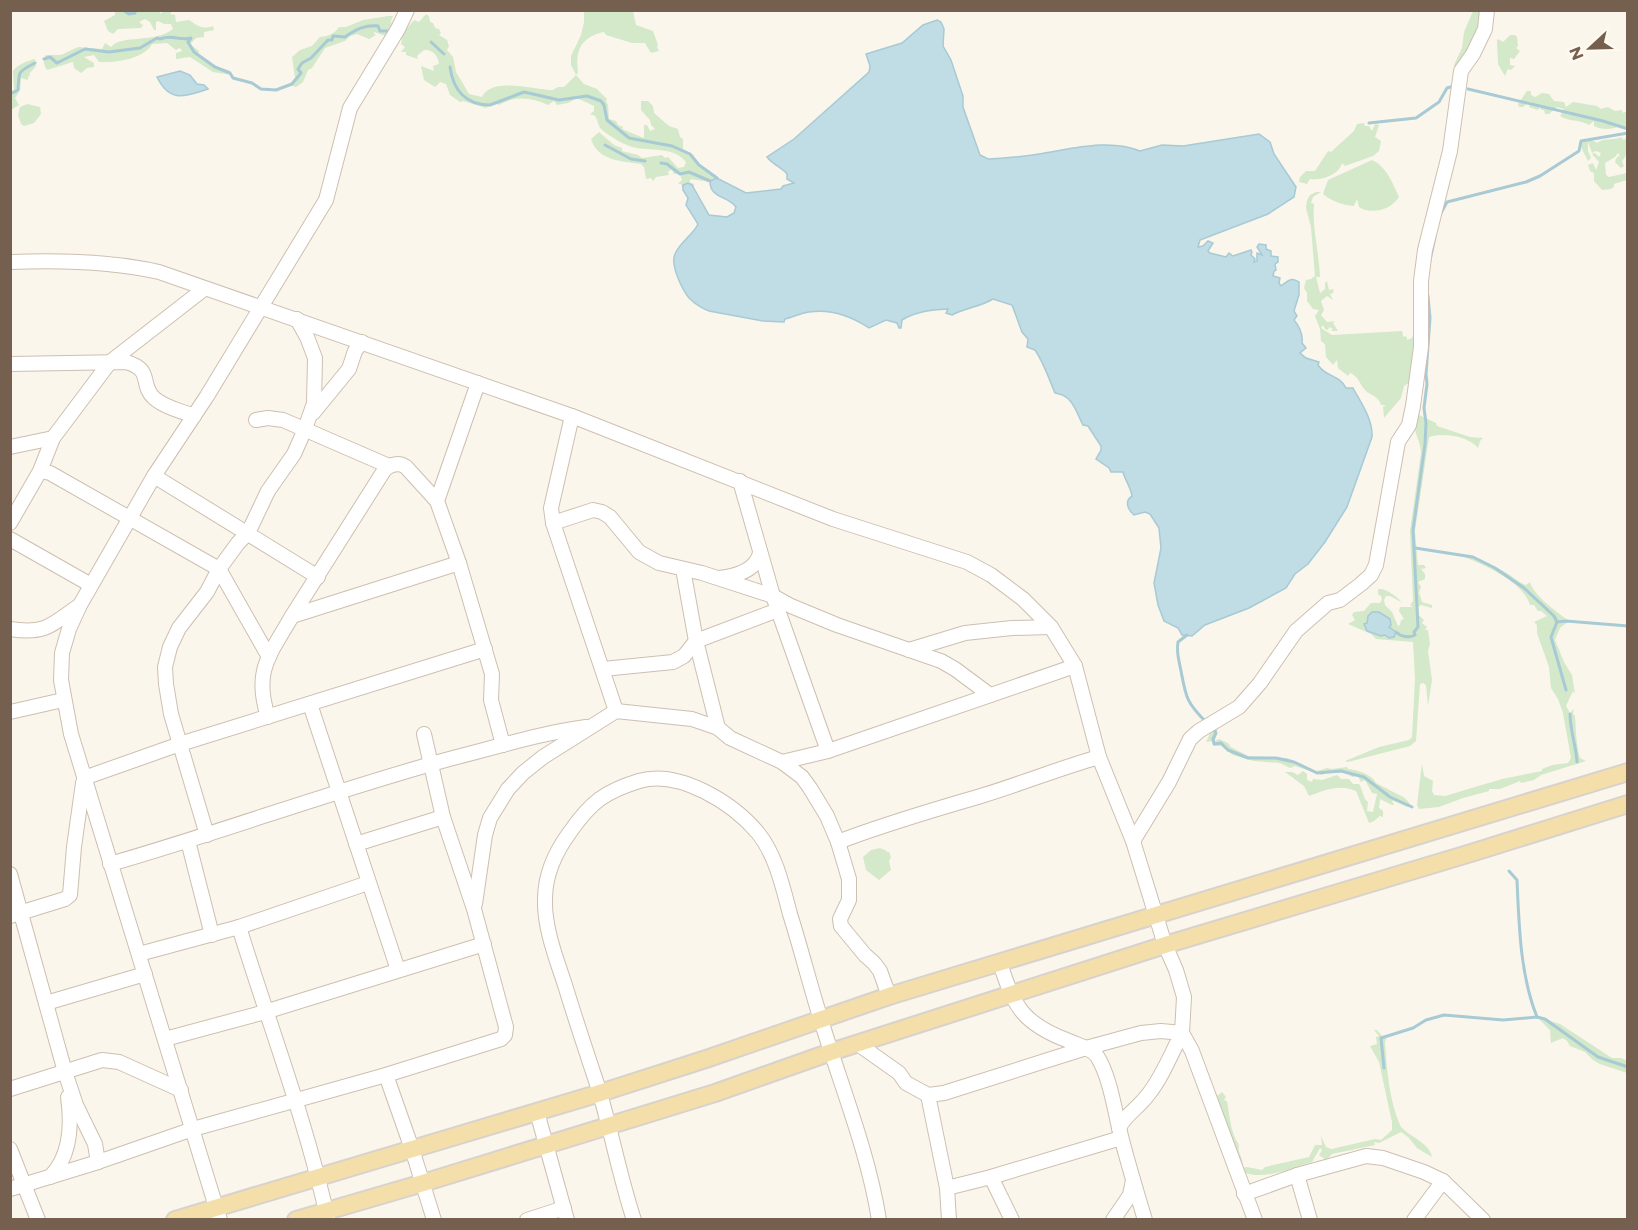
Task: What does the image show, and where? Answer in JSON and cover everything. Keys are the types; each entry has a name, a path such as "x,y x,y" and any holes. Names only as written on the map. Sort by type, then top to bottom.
{"main road":[{"path":"175,1220 219,1213 319,1177 706,1059 889,996 1628,772"},
{"path":"296,1220 328,1215 715,1093 831,1052 1165,945 1628,804"}],"street":[{"path":"219,1213 84,778 63,700 62,653 80,605 153,476 194,416 326,200 350,108 407,10"},
{"path":"1133,842 1169,782 1190,739 1199,730 1239,707 1260,683 1296,632 1329,603 1340,600 1361,585 1371,575 1376,565 1398,442 1409,425 1413,406 1421,347 1421,281 1424,260 1433,212 1450,151 1461,71 1473,54 1485,29 1487,10"},
{"path":"10,262 77,262 139,267 159,272 572,416 833,519 967,562 991,575 1023,599 1051,627 1075,666 1099,757 1133,842 1184,997 1182,1033 1154,1087 1146,1098 1124,1117 1120,1133"},
{"path":"10,523 40,471 53,438 110,362 204,289"},
{"path":"207,835 171,714 165,667 170,647 179,628 207,592 219,569 248,533 268,491 294,454 307,423 314,403 315,358 297,319"},
{"path":"307,423 349,369 355,351 362,342"},
{"path":"10,364 126,362 136,365 143,371 155,400 194,416"},
{"path":"437,501 478,383"},
{"path":"572,416 551,500 553,523 616,711"},
{"path":"256,420 276,419 307,423 389,466"},
{"path":"10,447 53,438"},
{"path":"268,717 261,687 268,657 385,469 401,464 406,466 437,501 459,563 492,674 492,706 503,745"},
{"path":"40,471 50,473 129,520 219,569 268,657"},
{"path":"153,476 318,577"},
{"path":"740,482 773,596 828,751"},
{"path":"553,523 593,510 602,512 610,517 639,552 659,563 773,596 837,626 941,661 990,695"},
{"path":"10,539 91,585"},
{"path":"717,578 751,568 759,559 760,553"},
{"path":"292,616 459,563"},
{"path":"683,569 696,640 718,728"},
{"path":"10,629 43,630 80,605"},
{"path":"603,669 673,662 684,656 696,640 778,610"},
{"path":"909,650 965,633 1051,627"},
{"path":"84,778 180,744 485,649"},
{"path":"782,762 828,751 1075,666"},
{"path":"10,712 63,700"},
{"path":"310,704 398,970"},
{"path":"474,909 485,835 496,807 508,789 543,757 616,711 692,719 718,728 730,738 782,762 802,777 810,788 827,816 838,842 849,879 850,892 840,919 841,926 880,971 889,996"},
{"path":"110,864 430,765 557,731 593,726"},
{"path":"10,1189 193,1129 386,1075 496,1041 505,1035 506,1027 474,909 442,817 424,734"},
{"path":"838,842 885,823 986,794 1099,757"},
{"path":"16,914 64,900 70,895 84,778"},
{"path":"634,1220 600,1093 554,952 544,900 546,879 561,844 583,813 604,794 615,789 644,779 664,779 690,784 706,791 740,816 758,833 770,852 875,1192 879,1220"},
{"path":"356,844 442,817"},
{"path":"188,841 212,935"},
{"path":"10,874 16,914 46,1003 65,1072 76,1105 95,1144 98,1162"},
{"path":"139,954 240,927 368,884"},
{"path":"240,927 319,1177 328,1215"},
{"path":"165,1039 265,1012 484,944"},
{"path":"1000,963 1011,996 1029,1020 1047,1033 1096,1054 1104,1073 1145,1220"},
{"path":"46,1003 145,974"},
{"path":"858,1044 898,1073 906,1083 928,1095 944,1093 1086,1048 1153,1031 1182,1033"},
{"path":"1182,1033 1192,1051 1255,1220"},
{"path":"10,1089 102,1060 110,1060 181,1090"},
{"path":"50,1176 59,1168 68,1144 70,1111 65,1072"},
{"path":"386,1075 434,1220"},
{"path":"928,1095 947,1188 949,1220"},
{"path":"527,1220 565,1214 537,1112"},
{"path":"947,1188 991,1177 1120,1133"},
{"path":"10,1149 38,1220"},
{"path":"1244,1194 1298,1175 1366,1156 1383,1158 1443,1181 1483,1220"},
{"path":"1298,1175 1310,1220"},
{"path":"991,1177 1012,1220"},
{"path":"1113,1220 1130,1195 1133,1180"},
{"path":"1414,1220 1443,1181"}],"green space":[{"path":"115,11 159,11 161,14 163,11 172,11 170,14 175,15 176,22 189,20 198,26 213,26 214,30 204,32 204,37 196,38 190,44 199,51 198,55 215,67 228,70 231,75 213,72 190,57 176,59 176,53 182,51 181,49 176,50 167,43 152,44 136,57 121,61 99,62 94,55 84,57 94,63 94,67 87,68 81,73 74,68 73,62 47,70 44,62 46,55 61,55 78,47 102,49 105,43 111,47 123,41 165,34 173,29 171,24 158,21 156,30 154,30 150,22 145,19 139,22 143,25 141,28 118,29 113,34 108,31 104,21 115,15"},
{"path":"584,11 633,11 636,25 653,31 659,51 651,53 645,43 632,43 606,35 604,32 590,37 579,51 576,75 571,65 571,56 581,35"},
{"path":"1473,11 1482,11 1476,32 1478,34 1470,42 1455,69 1454,65 1462,48 1464,32"},
{"path":"426,14 429,16 430,22 439,29 441,33 439,35 447,40 449,46 447,50 453,57 456,72 469,94 482,97 494,87 504,86 553,90 564,87 576,75 584,84 597,89 607,99 609,119 616,121 623,127 622,129 644,138 644,125 647,125 650,131 655,129 641,110 641,101 648,101 653,106 654,113 669,126 678,129 683,139 683,149 693,155 702,168 717,178 710,182 691,179 689,182 694,184 694,187 688,183 683,185 683,190 681,184 678,184 682,180 680,174 674,174 672,170 668,171 669,175 656,177 653,181 651,178 646,179 644,167 641,164 618,161 605,156 594,146 591,139 599,132 614,145 622,148 622,151 642,158 662,155 665,158 668,157 678,168 684,167 686,162 676,154 663,150 637,148 608,135 601,129 595,116 590,114 594,111 594,106 577,98 557,105 554,101 548,105 530,99 518,99 499,105 495,103 486,108 460,102 450,95 446,84 440,82 435,87 424,80 421,66 434,71 433,66 439,64 438,58 430,51 424,50 417,56 418,59 406,55 406,52 401,52 405,47 401,44 400,37 414,20 419,22"},
{"path":"393,16 391,21 394,26 388,37 374,32 376,35 369,39 357,34 325,48 312,68 308,70 303,82 296,87 289,85 295,78 292,57 300,50 312,46 320,37 331,34 339,27"},
{"path":"1510,35 1517,37 1518,46 1516,48 1520,51 1514,59 1510,58 1510,65 1515,66 1511,70 1508,69 1505,76 1498,64 1497,41 1498,39 1503,42"},
{"path":"35,59 36,66 29,78 28,75 28,80 21,78 20,90 15,98 19,105 11,110 11,92 14,90 13,71 20,65"},
{"path":"1527,91 1531,91 1531,95 1535,97 1542,93 1549,94 1554,101 1564,102 1566,107 1573,102 1597,106 1601,109 1608,107 1615,111 1622,110 1623,113 1627,111 1627,129 1619,126 1603,129 1594,126 1594,121 1589,125 1567,119 1560,116 1564,109 1557,107 1549,114 1545,114 1541,107 1538,110 1529,107 1531,101 1519,107 1518,104"},
{"path":"27,104 40,107 41,114 34,123 24,126 18,115 20,107"},
{"path":"1364,123 1372,131 1375,124 1379,125 1375,137 1381,141 1379,151 1373,156 1345,166 1342,163 1337,171 1329,176 1310,179 1307,184 1299,182 1300,177 1306,171 1315,171 1328,151 1331,152 1354,131 1357,124"},
{"path":"1621,137 1624,140 1627,137 1627,150 1622,161 1624,166 1621,168 1615,162 1620,156 1618,153 1605,163 1606,175 1609,177 1627,173 1627,180 1614,184 1611,189 1602,190 1594,181 1594,173 1590,171 1588,165 1593,163 1596,170 1599,162 1592,154 1595,153 1599,157 1601,153 1596,151 1592,153 1588,142 1591,158 1588,161 1580,145 1581,141 1591,140 1597,143"},
{"path":"1372,160 1386,171 1399,197 1391,205 1380,210 1369,211 1359,207 1357,199 1354,206 1333,201 1323,194 1328,180"},
{"path":"1321,192 1313,197 1311,203 1314,204 1320,277 1316,277 1320,293 1325,289 1327,281 1329,290 1334,289 1330,294 1333,300 1327,296 1321,301 1324,310 1321,315 1327,322 1335,321 1333,323 1338,331 1331,331 1333,329 1329,327 1328,330 1325,329 1323,325 1321,328 1332,335 1402,331 1407,340 1412,338 1414,332 1416,334 1410,382 1404,386 1401,398 1384,418 1383,407 1386,405 1381,405 1377,398 1367,392 1353,374 1350,373 1348,376 1338,368 1337,360 1333,365 1326,357 1325,344 1321,341 1320,329 1315,316 1319,310 1313,309 1307,301 1304,288 1306,280 1315,276 1311,227 1306,208 1310,195"},
{"path":"1419,415 1436,423 1437,426 1470,437 1483,438 1478,448 1455,436 1429,437 1415,531 1418,565 1424,565 1426,568 1421,569 1425,574 1425,579 1418,582 1421,587 1419,592 1422,602 1432,605 1432,608 1421,605 1418,607 1419,615 1424,620 1422,623 1427,627 1425,630 1428,630 1432,680 1428,706 1426,685 1420,684 1416,741 1410,746 1348,762 1345,761 1379,747 1409,740 1412,737 1415,678 1413,642 1376,639 1371,634 1348,624 1355,620 1352,615 1354,612 1364,611 1371,603 1380,603 1382,600 1378,589 1388,591 1403,603 1390,596 1386,596 1384,600 1398,626 1404,619 1399,611 1400,607 1413,607 1410,605 1413,601 1410,531 1421,453 1415,428"},
{"path":"1459,555 1489,564 1526,585 1530,582 1541,598 1569,621 1560,628 1555,640 1572,675 1575,694 1573,691 1566,706 1570,713 1574,709 1580,758 1586,761 1541,775 1534,780 1521,783 1520,781 1500,789 1489,789 1489,791 1439,807 1419,809 1417,805 1422,763 1424,776 1433,781 1434,795 1445,796 1502,779 1542,771 1552,765 1568,763 1571,758 1563,713 1551,688 1549,667 1537,633 1537,625 1534,622 1547,616 1538,611 1534,605 1530,605 1519,588 1500,574"},
{"path":"1218,727 1215,741 1219,739 1228,743 1248,756 1287,758 1317,771 1347,767 1368,775 1376,783 1405,798 1411,805 1407,807 1392,801 1394,805 1392,805 1380,799 1379,808 1383,811 1383,817 1380,816 1369,823 1356,791 1338,788 1309,796 1304,786 1285,772 1298,775 1303,771 1307,774 1307,780 1312,782 1313,779 1322,780 1337,775 1341,779 1349,779 1353,784 1359,784 1368,802 1367,811 1373,812 1377,794 1372,793 1365,780 1361,782 1358,776 1353,777 1341,771 1338,773 1331,771 1322,775 1295,766 1290,768 1280,763 1254,761 1233,755 1221,746 1214,746 1213,741 1206,742 1211,731"},
{"path":"880,848 889,852 891,870 879,880 866,870 863,857 871,850"},
{"path":"1537,1017 1560,1024 1612,1058 1627,1061 1627,1073 1600,1064 1585,1052 1570,1046 1563,1038 1551,1043 1550,1030"},
{"path":"1374,1030 1377,1030 1383,1037 1387,1036 1385,1042 1389,1085 1400,1125 1427,1147 1432,1157 1417,1148 1401,1132 1379,1143 1374,1142 1375,1145 1332,1154 1326,1160 1319,1155 1322,1150 1320,1148 1312,1162 1278,1173 1260,1175 1243,1172 1218,1100 1217,1096 1222,1092 1226,1097 1224,1100 1227,1101 1232,1129 1239,1145 1242,1168 1262,1170 1265,1167 1309,1157 1315,1145 1322,1145 1321,1136 1326,1147 1331,1149 1375,1139 1381,1140 1392,1130 1379,1062 1370,1046 1377,1044 1376,1037 1379,1036"}],"water":[{"path":"937,20 941,22 944,29 943,46 951,60 963,96 963,107 980,155 988,159 1103,145 1116,145 1140,151 1162,145 1183,146 1259,134 1270,142 1274,154 1296,187 1294,197 1268,214 1200,240 1198,247 1208,241 1213,243 1208,251 1210,253 1226,257 1229,253 1233,256 1251,250 1254,262 1257,261 1257,253 1262,255 1257,247 1259,244 1266,245 1266,249 1271,251 1271,256 1278,257 1273,276 1280,278 1281,286 1291,280 1299,282 1299,295 1294,311 1297,316 1294,320 1301,331 1302,343 1306,348 1300,353 1306,358 1319,362 1318,365 1324,372 1340,380 1346,388 1353,388 1369,418 1372,437 1347,507 1308,564 1295,574 1286,588 1249,608 1205,625 1192,636 1182,635 1178,628 1164,621 1158,605 1154,583 1161,548 1159,528 1150,514 1145,512 1134,515 1130,511 1128,503 1132,496 1123,472 1111,472 1096,459 1101,446 1088,426 1083,425 1070,401 1061,394 1055,393 1035,350 1027,347 1028,339 1022,332 1012,305 993,299 952,315 946,313 948,309 924,312 902,320 901,328 897,323 886,320 869,328 848,317 817,311 785,319 784,322 763,321 703,309 689,298 678,277 674,264 675,254 698,224 686,205 688,198 683,185 688,183 692,185 709,215 727,217 734,213 736,207 713,191 710,181 717,178 746,193 781,189 783,186 794,183 787,179 787,174 767,157 794,139 869,72 870,66 866,54 902,43 923,25"},
{"path":"180,71 190,75 197,84 204,85 208,89 186,95 173,95 162,86 157,77"},
{"path":"1372,612 1379,612 1390,619 1389,627 1396,632 1394,637 1389,638 1367,631 1364,624 1367,623 1368,616"}],"waterway":[{"path":"123,10 129,14 135,13"},
{"path":"44,59 50,57 57,63 85,49 109,52 140,48 157,38 191,38 188,42 194,52 215,67 230,73 233,78 252,83 261,89 276,90 292,84 301,73 298,69 302,63 311,58 328,40 332,40 333,36 345,37 369,26 378,26 380,31 391,31"},
{"path":"431,42 444,54"},
{"path":"10,94 18,90 20,72 35,63"},
{"path":"450,67 457,89 467,99 481,104 490,105 524,92 559,100 587,96 601,101 607,120 629,138 672,146 690,154 699,165 717,178"},
{"path":"1369,123 1416,118 1439,102 1447,88 1454,86"},
{"path":"1468,89 1628,129"},
{"path":"1441,213 1447,202 1526,182 1540,176 1579,151 1581,141 1628,133"},
{"path":"605,145 631,159 645,161"},
{"path":"661,163 667,164 680,174 689,172 710,181"},
{"path":"1430,260 1435,237"},
{"path":"1396,632 1403,636 1415,635 1414,632 1418,627 1413,530 1425,444 1424,408 1430,318 1428,296"},
{"path":"1415,548 1473,557 1495,568 1524,588 1554,616 1557,622 1551,637 1566,690"},
{"path":"1557,622 1628,626"},
{"path":"1187,635 1178,642 1177,646 1184,687 1194,709 1206,722"},
{"path":"1570,714 1577,762"},
{"path":"1213,728 1216,733 1213,739 1214,744 1221,743 1228,750 1248,758 1276,758 1294,762 1317,773 1341,771 1364,777 1390,797 1412,807"},
{"path":"1509,871 1517,880 1524,967 1537,1017"},
{"path":"1384,1068 1381,1038 1444,1015 1503,1020 1537,1017 1545,1019 1598,1057 1628,1067"}]}
